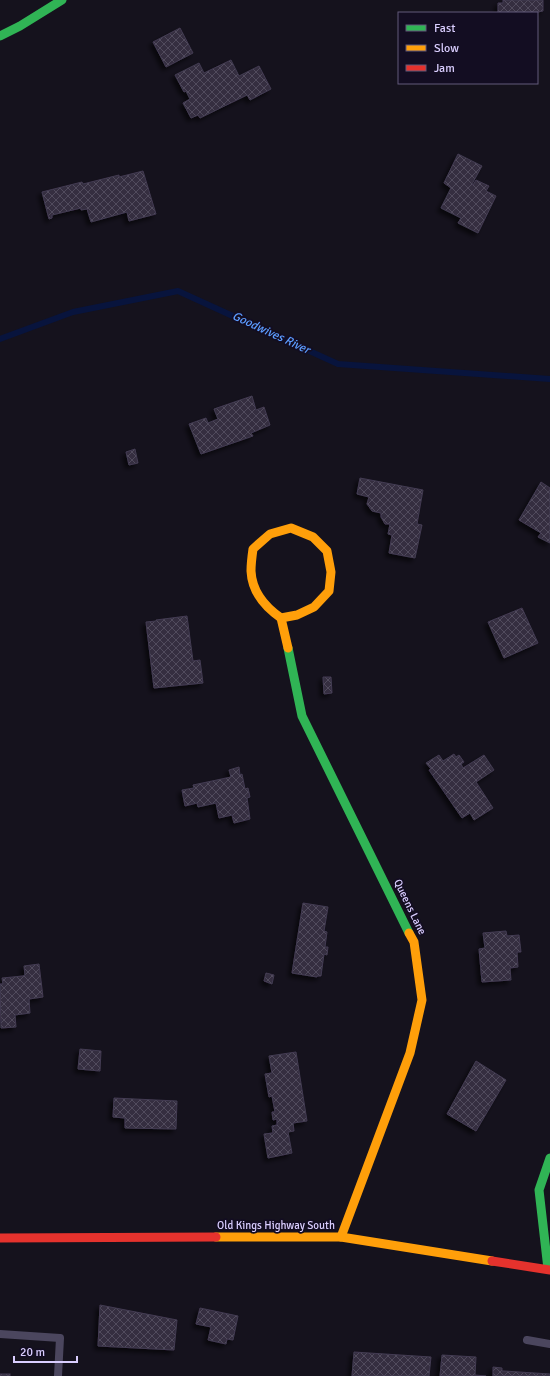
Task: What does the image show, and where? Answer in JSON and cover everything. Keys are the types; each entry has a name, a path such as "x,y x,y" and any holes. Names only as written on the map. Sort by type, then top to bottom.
{"street":[{"path":"0,36 20,26 62,0"},
{"path":"290,528 314,537 327,551 331,572 329,591 314,606 297,614 281,618 269,610 256,593 251,572 253,549 270,534 290,528"},
{"name":"Queens Lane","path":"281,618 302,716 414,942 422,1000 410,1053 341,1237"},
{"path":"549,1269 539,1190 550,1158"},
{"name":"Old Kings Highway South","path":"0,1238 341,1237 549,1269"}],"lane":[{"path":"0,1334 60,1338 58,1376"},
{"path":"527,1340 550,1344"}],"building":[{"path":"503,0 543,0 543,11 498,12 498,3 503,3"},
{"path":"180,28 193,53 166,67 153,42"},
{"path":"231,60 239,76 259,66 271,89 250,100 247,95 200,118 198,115 191,118 183,103 190,99 186,91 184,92 175,75 199,63 204,73"},
{"path":"458,154 482,166 472,184 473,185 476,180 489,186 486,191 496,196 478,233 458,223 461,218 441,208 451,188 444,183"},
{"path":"143,171 156,214 129,221 127,212 91,222 87,209 81,210 81,208 52,215 52,218 49,219 42,192 82,182 83,184"},
{"path":"252,396 256,410 264,407 270,425 251,433 253,436 201,454 189,424 206,418 208,423 218,419 214,409"},
{"path":"135,449 138,463 129,465 126,452"},
{"path":"360,478 423,490 417,524 422,525 415,558 389,553 392,535 388,534 390,524 385,524 381,517 381,513 372,511 367,504 369,497 357,494"},
{"path":"541,482 550,488 550,543 538,537 541,533 519,520"},
{"path":"522,608 538,643 504,658 488,622"},
{"path":"187,616 193,661 200,660 203,683 154,688 146,622"},
{"path":"323,677 331,677 332,693 324,694"},
{"path":"454,754 456,757 459,755 464,762 461,764 463,768 484,755 494,770 476,782 493,808 474,820 470,813 462,818 429,770 431,769 426,763 439,755 443,761"},
{"path":"239,767 245,789 248,788 250,797 247,798 250,819 234,823 232,815 219,818 216,803 198,807 197,803 185,806 182,790 194,788 193,785 231,777 229,770"},
{"path":"303,903 328,907 324,931 327,932 325,947 328,947 327,955 324,954 321,976 317,977 292,973"},
{"path":"506,931 507,936 519,935 521,952 517,952 518,967 510,968 511,980 482,982 479,949 485,948 483,933"},
{"path":"39,964 43,997 29,999 30,1013 15,1015 16,1027 1,1028 0,984 3,984 2,978 23,976 25,975 24,966"},
{"path":"266,973 274,975 272,984 264,981"},
{"path":"80,1049 101,1051 100,1071 78,1069"},
{"path":"296,1052 307,1121 293,1123 294,1131 288,1132 292,1153 268,1158 264,1134 273,1133 272,1126 277,1125 277,1119 273,1120 272,1112 275,1112 272,1096 269,1097 265,1074 272,1073 269,1056"},
{"path":"476,1061 506,1080 476,1131 447,1114"},
{"path":"114,1098 177,1101 176,1129 125,1128 125,1118 113,1117"},
{"path":"100,1305 177,1320 174,1350 98,1346"},
{"path":"200,1308 238,1316 233,1340 227,1339 226,1344 208,1340 211,1327 196,1324"},
{"path":"354,1352 431,1357 429,1376 352,1376"},
{"path":"442,1355 476,1357 475,1375 486,1376 440,1376"},
{"path":"493,1367 502,1368 502,1371 550,1374 550,1376 493,1376"},
{"path":"0,1374 10,1374 10,1376 0,1376"}],"waterway":[{"name":"Goodwives River","path":"0,339 73,312 178,291 338,364 550,379"}],"traffic: fast":[{"path":"0,36 20,26 62,0"},
{"path":"288,648 302,716 409,933"},
{"path":"548,1269 539,1190 550,1158"}],"traffic: slow":[{"path":"281,618 297,615 314,607 329,591 331,572 327,551 313,537 291,528 270,534 253,549 251,568 254,586 260,598 281,618 288,648"},
{"path":"341,1237 410,1053 422,1000 414,942 409,933"},
{"path":"216,1237 341,1237 492,1261"}],"traffic: jam":[{"path":"0,1238 216,1237"},
{"path":"492,1261 550,1270"}]}
